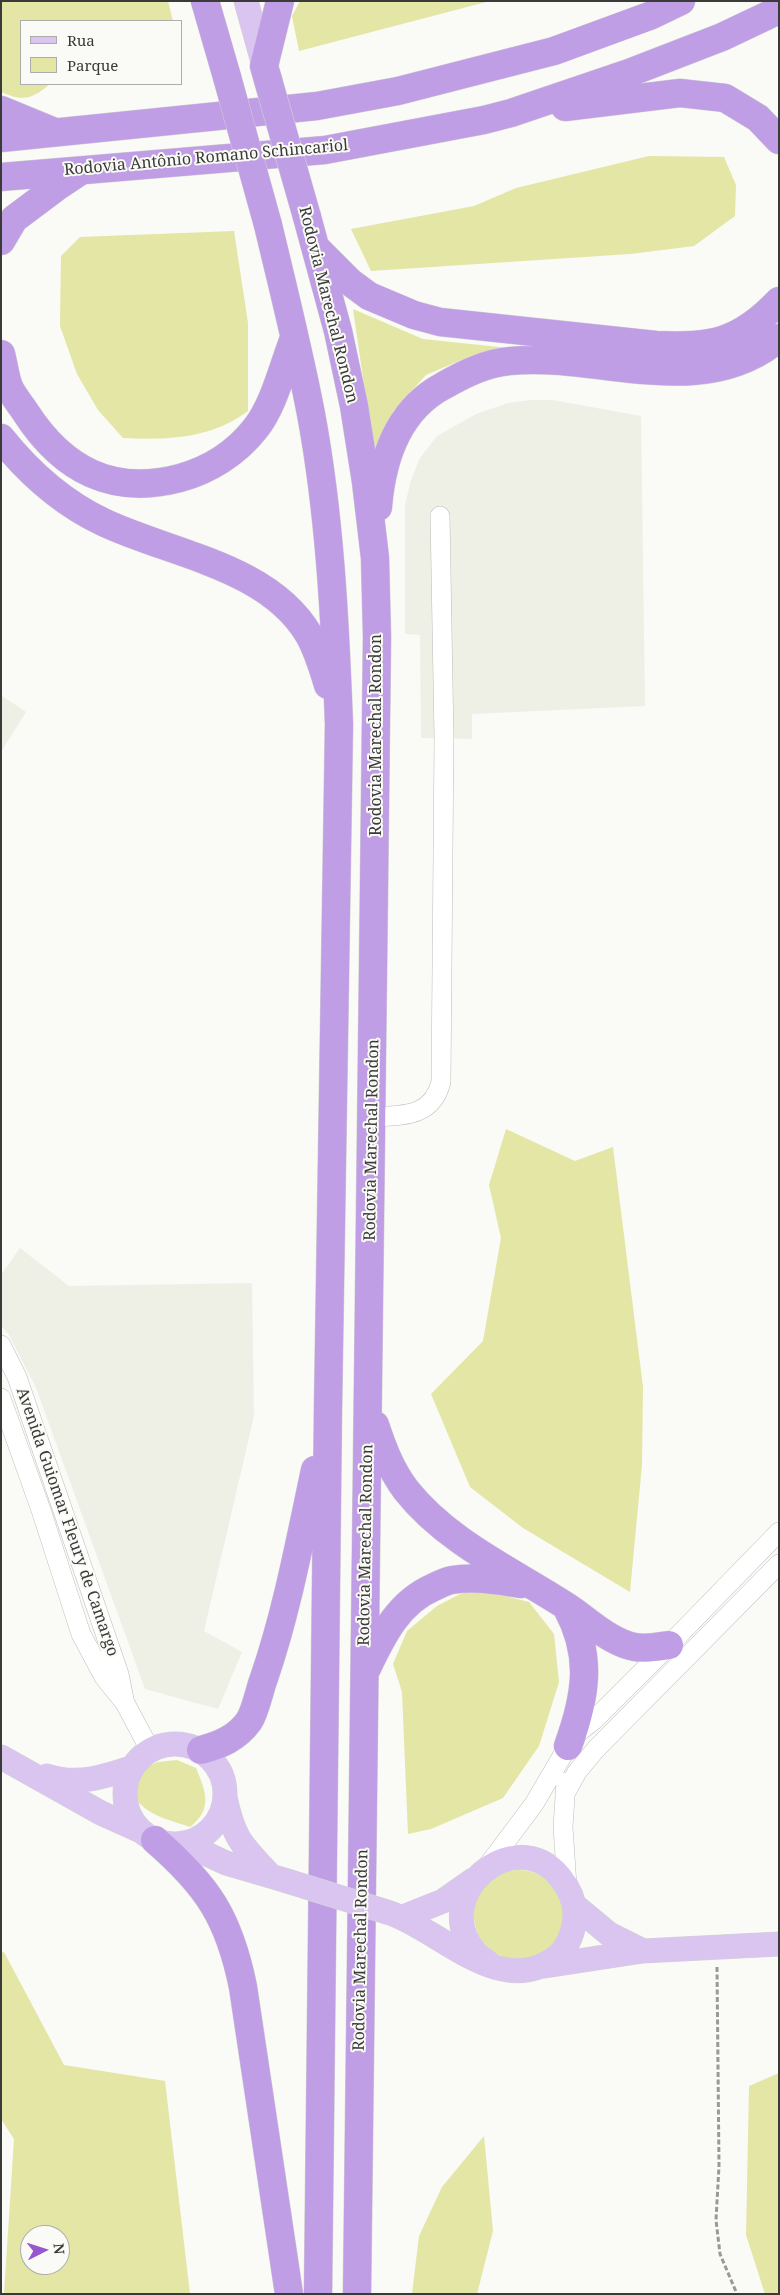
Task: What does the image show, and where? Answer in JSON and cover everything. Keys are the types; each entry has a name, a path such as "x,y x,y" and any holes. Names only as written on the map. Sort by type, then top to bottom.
{"highway":[{"path":"205,1 268,226 311,415 326,519 336,648 339,724 328,1408 318,2294"},
{"path":"266,73 280,1"},
{"path":"1,138 61,134 317,106 398,91 554,51 652,15 681,1"},
{"name":"Rodovia Antônio Romano Schincariol","path":"1,177 325,150 511,113 648,66 722,37 779,10"},
{"name":"Rodovia Marechal Rondon","path":"266,73 338,330 354,406 366,482 374,558 377,725 357,2294"},
{"path":"511,113 680,93 725,98 758,118 779,140"},
{"path":"1,110 61,134"},
{"path":"1,241 14,219 83,170"},
{"path":"314,245 350,282 369,296 388,306 440,322 656,345 692,346 724,341 752,324 779,301"},
{"path":"1,354 10,388 40,435 76,466 98,477 126,484 162,482 202,472 226,456 255,429 267,410 294,338"},
{"path":"374,558 380,484 392,441 412,409 436,390 470,371 509,361 556,361 662,371 705,372 746,360 779,338"},
{"path":"1,438 46,486 103,522 170,549 227,569 272,596 293,613 315,647 339,724"},
{"path":"368,1402 386,1458 406,1490 431,1516 462,1541 529,1585 566,1606 613,1639 629,1646 642,1648 669,1646"},
{"path":"201,1750 218,1746 231,1738 250,1720 271,1656 296,1560 328,1408"},
{"path":"365,1674 391,1622 405,1605 425,1591 451,1580 476,1578 529,1585"},
{"path":"566,1606 577,1626 585,1664 585,1688 570,1742"},
{"path":"149,1836 181,1862 204,1889 220,1914 236,1952 243,1987 289,2294"}],"main road":[{"name":"Rodovia Marechal Rondon","path":"246,1 266,73"},
{"path":"149,1836 129,1813 126,1802 128,1778 132,1767 150,1750 167,1744 184,1744 201,1750 215,1763 223,1779 230,1822 236,1838 277,1877"},
{"path":"1,1757 101,1812 169,1844 183,1844 196,1840 207,1833 223,1810 225,1797"},
{"path":"25,1769 62,1781 103,1778 132,1767"},
{"path":"183,1844 226,1863 277,1877 396,1915 446,1944 490,1965 508,1971 527,1972 545,1966 643,1951 779,1944"},
{"path":"396,1915 443,1901 503,1860 521,1858 540,1862 556,1871 571,1895 610,1934 643,1951"},
{"path":"480,1874 465,1896 461,1916 465,1936 476,1953 490,1965"},
{"path":"545,1966 559,1955 570,1940 575,1923 571,1895"}],"street":[{"path":"372,1117 405,1115 430,1106 437,1096 440,1082 444,738 440,516"},
{"name":"Avenida Guiomar Fleury de Camargo","path":"1,1345 17,1377 119,1674 125,1703"},
{"path":"1,1398 32,1484 81,1634 104,1677 125,1703 150,1750"},
{"path":"32,1484 51,1477"},
{"path":"480,1874 534,1804 570,1742 669,1646 779,1532"},
{"path":"54,1552 74,1544"},
{"path":"565,1794 577,1772 596,1749 779,1564"},
{"path":"570,1742 563,1827 571,1895"},
{"path":"779,1939 779,1944"}],"path":[{"path":"716,1947 719,2166 716,2220 720,2254 737,2294"}],"shaded area":[{"path":"530,400 553,400 641,416 645,706 472,714 472,739 421,738 420,635 405,634 405,505 411,480 420,458 437,436 476,414 508,403"},
{"path":"1,695 26,712 1,752"},
{"path":"20,1248 69,1286 252,1283 254,1416 204,1631 242,1652 218,1709 145,1689 36,1388 8,1333 1,1326 1,1275"}],"green space":[{"path":"1,1 168,1 173,20 20,20 20,85 49,85 33,96 22,98 1,92"},
{"path":"300,1 490,1 299,51 292,16"},
{"path":"649,156 724,157 736,185 735,216 694,246 630,254 371,271 351,229 474,206 516,188"},
{"path":"234,231 248,323 248,411 219,427 188,436 156,439 123,438 98,410 77,374 60,326 61,256 80,237"},
{"path":"353,309 423,339 518,349 473,355 426,375 394,410 375,461"},
{"path":"506,1129 575,1161 613,1147 643,1387 642,1465 630,1592 523,1528 470,1487 431,1394 483,1341 501,1238 489,1185"},
{"path":"464,1592 497,1594 529,1602 554,1634 559,1682 539,1746 503,1798 431,1829 408,1834 402,1692 393,1664 407,1631 437,1606"},
{"path":"177,1760 196,1768 205,1792 205,1807 202,1814 190,1827 151,1812 140,1804 134,1792 137,1779 151,1765 158,1762"},
{"path":"519,1870 536,1873 551,1883 561,1898 564,1915 561,1932 551,1947 536,1957 519,1960 502,1957 487,1947 477,1932 474,1915 477,1898 487,1883 502,1873"},
{"path":"4,1952 64,2065 165,2081 190,2294 4,2294 14,2139 1,2119 1,1953"},
{"path":"779,2073 779,2294 765,2294 746,2235 749,2086"},
{"path":"484,2136 493,2231 477,2294 412,2294 419,2236 442,2187"}]}
